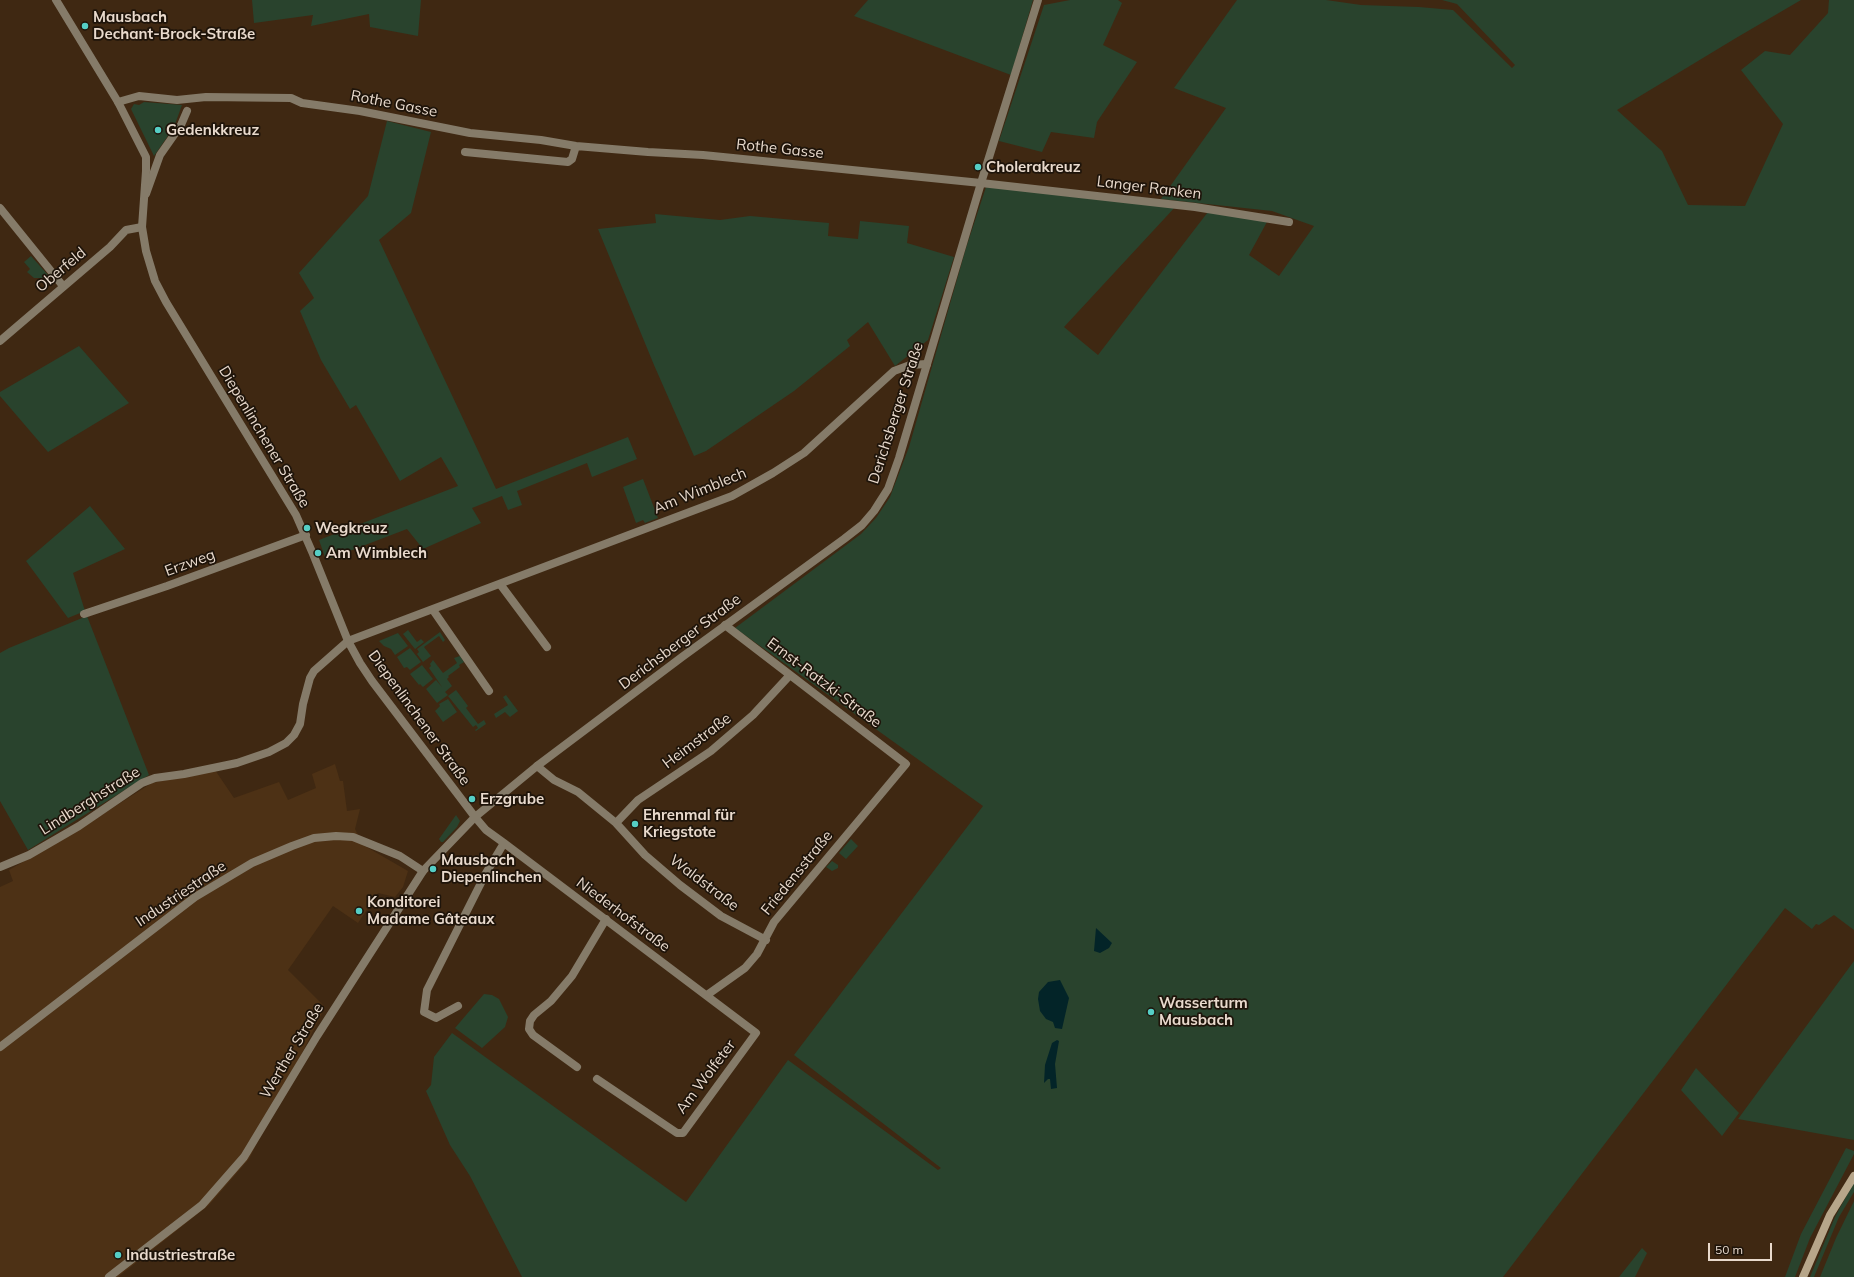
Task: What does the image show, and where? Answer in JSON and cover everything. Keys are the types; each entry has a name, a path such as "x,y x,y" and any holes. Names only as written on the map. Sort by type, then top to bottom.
{"main road":[{"path":"1803,1277 1830,1214 1854,1176"}],"street":[{"path":"56,0 118,102 146,158 144,200"},
{"name":"Derichsberger Straße","path":"475,817 537,766 725,625 862,525 884,498 892,479 1038,0"},
{"name":"Rothe Gasse","path":"118,102 139,96 177,100 189,100 206,97 290,98 302,103 360,111 470,134 542,140 576,146 702,155 981,183"},
{"path":"144,200 160,155 181,125 187,111"},
{"path":"465,152 568,162 572,159 576,146"},
{"name":"Langer Ranken","path":"981,183 1195,207 1289,222"},
{"name":"Diepenlinchener Straße","path":"144,200 142,227 146,251 155,281 166,302 296,515 306,535 348,641 372,681 475,817"},
{"path":"0,208 16,225 63,286"},
{"name":"Oberfeld","path":"0,341 110,247 126,230 142,227"},
{"name":"Am Wimblech","path":"348,641 433,610 641,529 708,505 747,488 804,453 894,371 910,366 927,364"},
{"name":"Erzweg","path":"84,614 167,586 306,535"},
{"path":"500,584 547,647"},
{"path":"433,610 488,691"},
{"name":"Ernst-Ratzki-Straße","path":"725,625 906,764"},
{"name":"Lindberghstraße","path":"0,867 30,855 79,826 142,783 155,778 184,774 237,763 270,752 286,743 294,735 300,724 303,704 310,678 314,671 348,641"},
{"name":"Heimstraße","path":"616,823 638,800 711,751 753,715 790,675"},
{"name":"Friedensstraße","path":"707,995 745,968 766,940 774,922 906,764"},
{"name":"Waldstraße","path":"537,766 554,780 578,792 616,823 645,855 680,885 721,916 766,940"},
{"name":"Niederhofstraße","path":"475,817 486,830 756,1033"},
{"name":"Werther Straße","path":"109,1277 202,1205 244,1157 323,1026 423,871 475,817"},
{"name":"Industriestraße","path":"0,1047 195,897 252,863 292,846 314,838 336,836 353,837 400,856 423,871"},
{"path":"458,1006 436,1018 424,1012 428,990 486,873 504,843"},
{"path":"577,1067 532,1036 529,1028 530,1021 534,1015 551,1001 572,976 606,919"},
{"name":"Am Wolfeter","path":"597,1079 678,1133 683,1132 756,1033"}],"shaded area":[{"path":"335,764 340,781 343,781 347,811 360,809 355,829 363,845 408,871 403,887 395,897 378,893 358,923 333,906 288,970 325,1007 249,1159 209,1205 118,1277 0,1277 0,887 13,881 9,870 63,839 152,783 215,770 234,798 279,782 288,800 316,788 312,774"}],"green space":[{"path":"252,0 421,0 418,36 370,27 369,14 311,26 313,15 254,23"},
{"path":"868,0 1033,0 1011,75 854,16"},
{"path":"1070,0 1118,0 1122,3 1103,45 1137,62 1097,122 1094,138 1051,132 1042,152 999,141 1044,5"},
{"path":"1237,0 1326,0 1361,5 1453,10 1512,68 1515,65 1457,4 1442,0 1801,0 1617,110 1662,151 1688,205 1745,206 1783,124 1741,70 1765,51 1790,55 1828,13 1829,0 1854,0 1854,930 1834,915 1819,925 1816,924 1812,929 1785,908 1503,1277 522,1277 470,1176 450,1145 426,1091 431,1085 434,1057 452,1033 686,1202 788,1060 938,1170 941,1168 794,1055 983,806 735,628 861,534 876,518 890,497 909,447 966,248 986,187 1177,205 1064,327 1098,355 1211,208 1268,220 1249,255 1279,276 1314,226 1272,211 1161,199 1226,108 1174,88"},
{"path":"144,102 182,105 174,127 154,156 131,109 134,104 139,105"},
{"path":"387,121 431,132 411,213 379,240 496,489 628,437 637,459 592,477 587,463 517,491 522,505 508,510 502,496 472,508 481,523 423,549 407,529 326,560 319,540 458,486 441,457 400,481 356,405 350,409 321,360 300,311 314,298 299,273 368,196"},
{"path":"655,214 720,220 750,216 829,223 828,236 858,239 860,221 909,226 907,243 954,257 928,340 895,366 868,322 847,340 850,346 794,391 706,451 694,456 654,365 598,229 656,223"},
{"path":"31,256 48,275 46,278 34,278 27,272 30,269 24,262"},
{"path":"79,346 129,403 48,452 0,396 0,392"},
{"path":"643,479 658,518 645,523 643,520 636,523 623,487"},
{"path":"90,506 125,549 73,573 85,611 68,618 26,561"},
{"path":"87,616 149,775 28,850 0,801 0,653"},
{"path":"408,630 417,642 421,639 424,642 415,649 403,634"},
{"path":"440,632 445,640 443,642 439,636 424,647 431,656 423,662 417,654 419,652 417,649"},
{"path":"398,633 408,646 395,655 391,649 384,646 379,641"},
{"path":"410,648 421,662 410,670 407,667 404,668 397,657"},
{"path":"460,656 464,662 448,676 449,677 447,679 452,686 445,692 448,695 437,703 426,689 436,680 442,687 429,668 431,666 430,664 433,660 443,673 457,663 454,658"},
{"path":"422,665 433,679 423,687 420,684 419,685 410,674"},
{"path":"456,690 468,706 466,708 478,724 484,720 486,724 476,731 475,730 478,728 476,725 473,727 448,696"},
{"path":"506,695 518,711 510,717 505,712 496,718 494,714 508,705 503,697"},
{"path":"448,699 457,712 443,722 435,711 440,706 439,704"},
{"path":"456,815 460,821 457,827 443,842 441,842 439,839"},
{"path":"851,839 858,846 846,859 839,853"},
{"path":"832,861 838,865 838,868 832,871 826,867"},
{"path":"1854,961 1854,1140 1738,1119"},
{"path":"484,994 492,995 499,999 508,1017 505,1027 482,1048 455,1028"},
{"path":"1696,1068 1739,1113 1722,1136 1681,1090"},
{"path":"1846,1148 1854,1151 1854,1154 1810,1238 1795,1277 1785,1277 1801,1234"},
{"path":"1854,1182 1854,1192 1839,1217 1814,1277 1810,1277 1835,1217"},
{"path":"1854,1201 1854,1277 1820,1277 1836,1238"},
{"path":"1642,1248 1647,1253 1635,1277 1619,1277"}],"water":[{"path":"1096,928 1112,943 1109,948 1100,953 1094,951"},
{"path":"1060,980 1069,998 1062,1029 1055,1028 1053,1022 1046,1019 1040,1011 1038,999 1039,992 1048,982"},
{"path":"1057,1040 1059,1041 1055,1064 1057,1088 1051,1089 1050,1079 1044,1083 1045,1065 1052,1043"}],"place":[{"name":"Mausbach Dechant-Brock-Straße","path":"85,26"},
{"name":"Gedenkkreuz","path":"158,130"},
{"name":"Cholerakreuz","path":"978,167"},
{"name":"Wegkreuz","path":"307,528"},
{"name":"Am Wimblech","path":"318,553"},
{"name":"Erzgrube","path":"472,799"},
{"name":"Ehrenmal für Kriegstote","path":"635,824"},
{"name":"Mausbach Diepenlinchen","path":"433,869"},
{"name":"Konditorei Madame Gâteaux","path":"359,911"},
{"name":"Wasserturm Mausbach","path":"1151,1012"},
{"name":"Industriestraße","path":"118,1255"}]}
